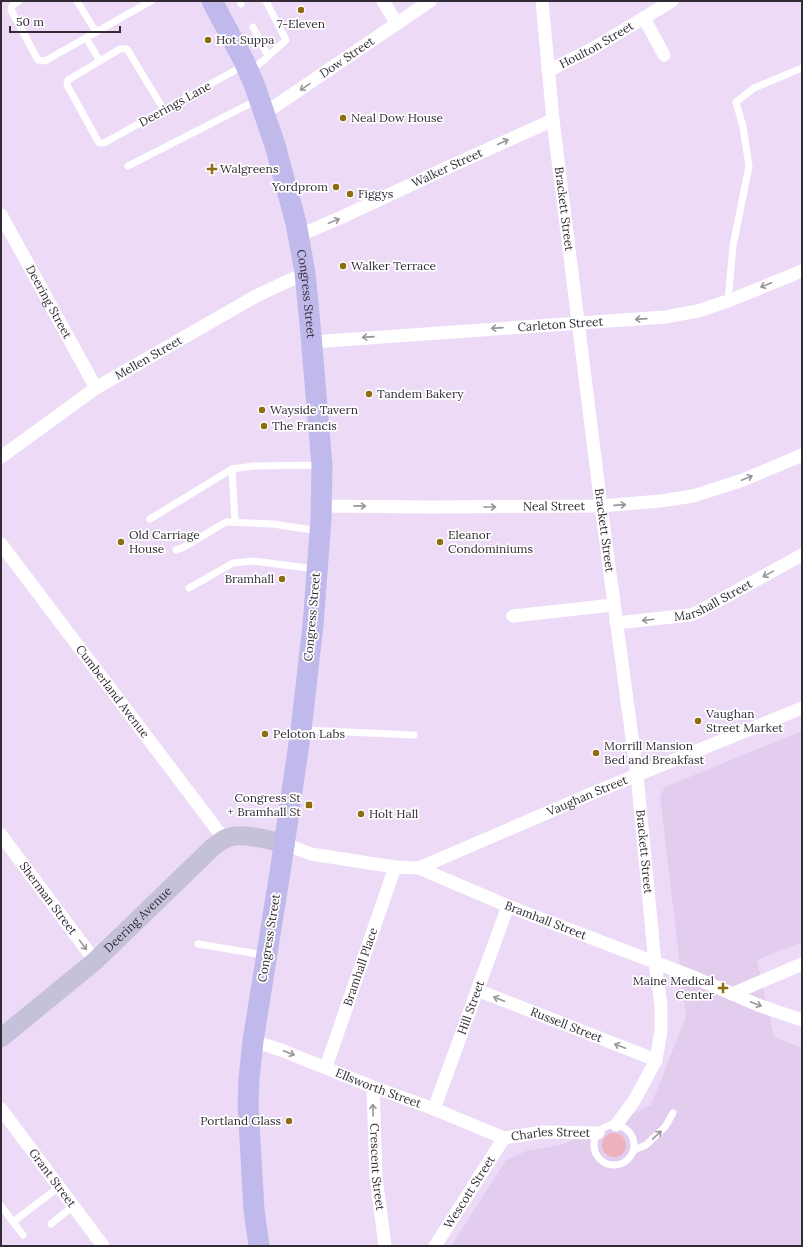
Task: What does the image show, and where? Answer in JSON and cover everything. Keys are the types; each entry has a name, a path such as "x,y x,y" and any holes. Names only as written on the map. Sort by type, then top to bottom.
{"main road":[{"name":"Congress Street","path":"212,1 247,68 262,106 283,172 305,273 322,465 321,506 313,625 301,730 285,844 252,1041 248,1105 254,1210 259,1246"},
{"path":"224,839 236,836 265,839 285,844"},
{"name":"Deering Avenue","path":"1,1038 95,961 206,854 224,839"}],"street":[{"path":"383,1 397,24"},
{"name":"Dow Street","path":"262,106 397,24 430,1"},
{"name":"Brackett Street","path":"542,1 553,120 616,624 637,776 656,963 662,1005 661,1031 656,1060"},
{"name":"Houlton Street","path":"548,71 592,49 672,1"},
{"name":"Houlton Street","path":"644,18 664,55"},
{"name":"Walker Street","path":"298,236 553,120"},
{"name":"Deering Street","path":"1,215 96,388"},
{"name":"Carleton Street","path":"312,342 664,317 698,311 728,301 802,271"},
{"name":"Mellen Street","path":"1,457 96,388 256,296 305,273"},
{"name":"Neal Street","path":"321,506 601,506 633,504 694,496 743,480 802,455"},
{"name":"Cumberland Avenue","path":"1,544 224,839"},
{"name":"Marshall Street","path":"616,624 690,615 802,555"},
{"path":"513,616 614,605"},
{"name":"Vaughan Street","path":"419,868 802,708"},
{"name":"Sherman Street","path":"1,835 95,961"},
{"name":"Bramhall Street","path":"285,844 311,854 395,867 419,868 508,906 691,976 758,1005 802,1020"},
{"name":"Bramhall Place","path":"326,1067 388,891 395,867"},
{"name":"Hill Street","path":"434,1109 508,906"},
{"path":"732,994 802,964"},
{"name":"Russell Street","path":"477,990 656,1060"},
{"name":"Ellsworth Street","path":"252,1041 326,1067 504,1138"},
{"path":"616,1125 634,1101 656,1060"},
{"name":"Crescent Street","path":"373,1087 376,1177 385,1246"},
{"name":"Grant Street","path":"1,1109 103,1246"},
{"name":"Charles Street","path":"504,1138 543,1132 598,1133"},
{"name":"Wescott Street","path":"435,1246 504,1138"}],"lane":[{"path":"19,1 12,6 11,10 38,60 46,61 151,1"},
{"path":"77,1 96,32"},
{"name":"Deerings Lane","path":"100,61 68,80 66,85 99,143 104,143 268,56 286,40 266,1"},
{"path":"253,27 268,56"},
{"path":"86,38 100,61 120,49 127,49 164,110"},
{"path":"728,301 733,246 749,166 743,127 736,102 754,88 802,68"},
{"path":"128,166 262,106"},
{"path":"150,519 232,468 254,466 322,465"},
{"path":"232,468 235,522"},
{"path":"176,550 184,547 226,522 273,524 319,531"},
{"path":"189,588 233,563 253,561 317,569"},
{"path":"301,730 414,735"},
{"path":"198,944 266,956"},
{"path":"634,1150 646,1145 665,1127 673,1113"},
{"path":"609,1125 616,1125 629,1131 633,1136 635,1143 632,1156 622,1164 616,1166 604,1163 596,1153 594,1146 598,1133 609,1125"},
{"path":"13,1222 59,1187"},
{"path":"1,1206 23,1235"},
{"path":"51,1224 74,1206"}],"shaded area":[{"name":"Maine Medical Center","path":"802,731 802,942 757,960 774,1037 802,1048 802,1246 451,1246 506,1160 526,1151 561,1145 609,1125 651,1105 686,1016 660,796 665,787"},
{"path":"614,1133 623,1136 626,1145 623,1154 614,1157 605,1154 602,1145 605,1136"}],"place":[{"name":"7-Eleven","path":"301,10"},
{"name":"Hot Suppa","path":"208,40"},
{"name":"Neal Dow House","path":"343,118"},
{"name":"Walgreens","path":"212,169"},
{"name":"Yordprom","path":"336,187"},
{"name":"Figgys","path":"350,194"},
{"name":"Walker Terrace","path":"343,266"},
{"name":"Tandem Bakery","path":"369,394"},
{"name":"Wayside Tavern","path":"262,410"},
{"name":"The Francis","path":"264,426"},
{"name":"Old Carriage House","path":"121,542"},
{"name":"Eleanor Condominiums","path":"440,542"},
{"name":"Bramhall","path":"282,579"},
{"name":"Vaughan Street Market","path":"698,721"},
{"name":"Peloton Labs","path":"265,734"},
{"name":"Morrill Mansion Bed and Breakfast","path":"596,753"},
{"name":"Congress St + Bramhall St","path":"309,805"},
{"name":"Holt Hall","path":"361,814"},
{"name":"Maine Medical Center","path":"723,988"},
{"name":"Portland Glass","path":"289,1121"}]}
